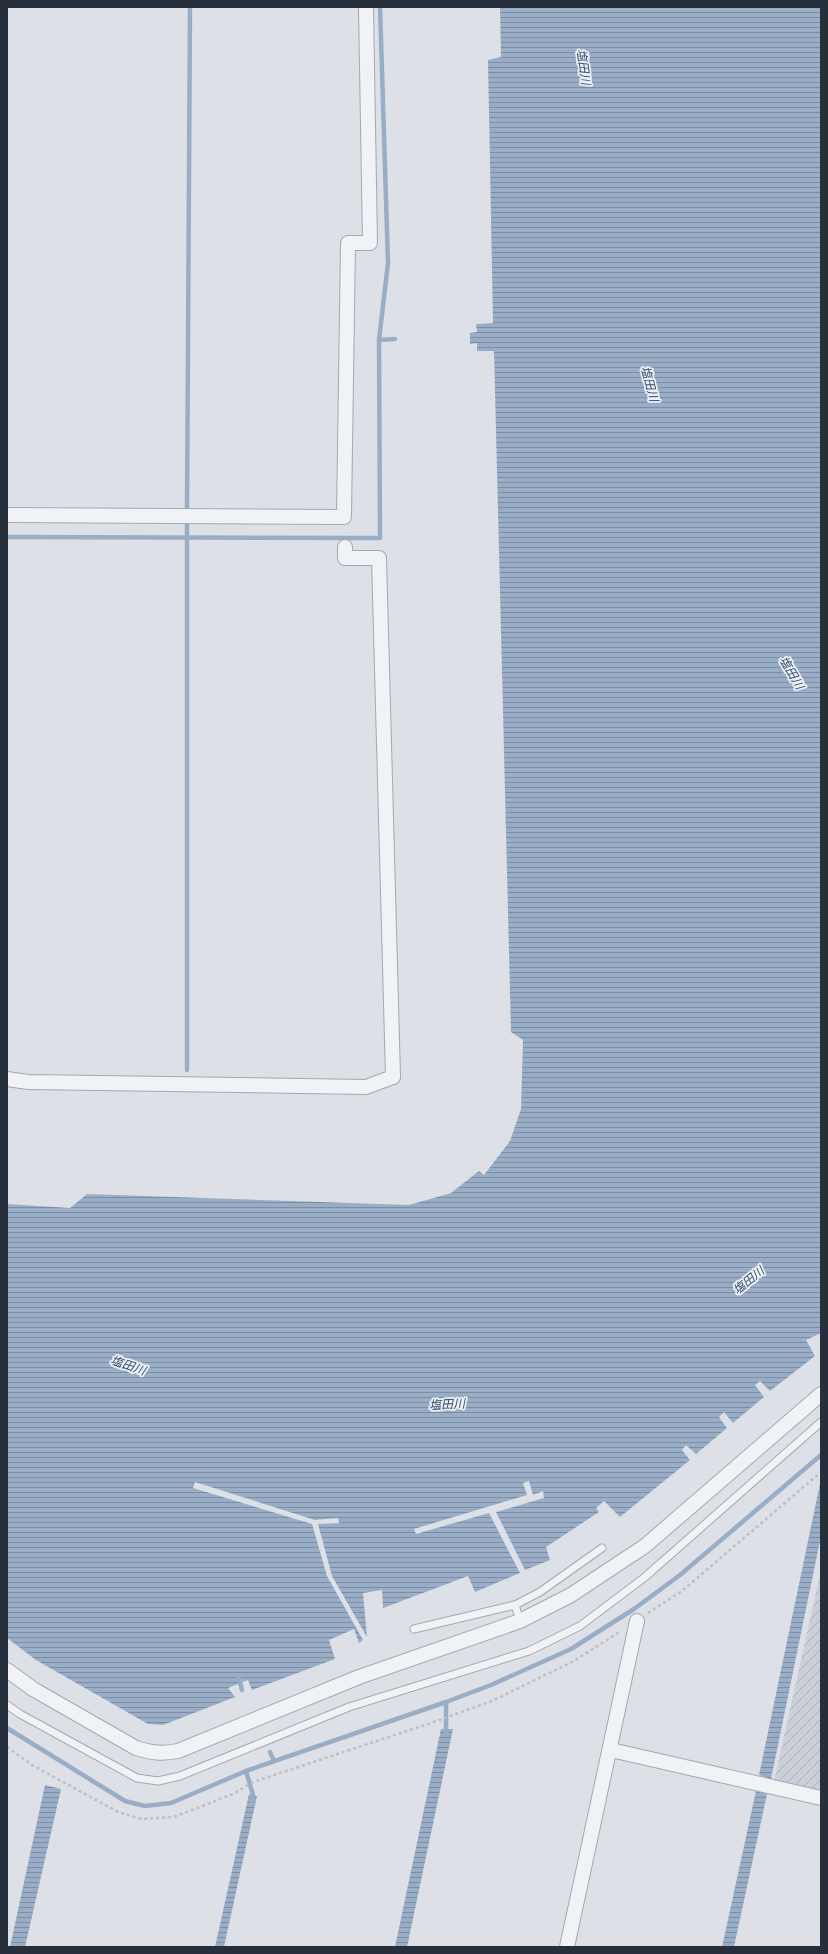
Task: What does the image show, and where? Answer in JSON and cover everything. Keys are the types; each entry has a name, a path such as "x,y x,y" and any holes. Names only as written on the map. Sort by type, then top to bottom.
{"street":[{"path":"7,516 344,517 348,243 370,243 366,7"},
{"path":"7,1079 36,1082 366,1087 393,1077 379,558 345,558 345,547"},
{"path":"7,1670 33,1689 136,1748 150,1753 165,1754 178,1751 359,1677 520,1620 571,1595 645,1546 821,1394"},
{"path":"567,1947 611,1750 637,1621"},
{"path":"611,1750 821,1798"}],"lane":[{"path":"7,1705 20,1714 137,1778 158,1782 180,1776 349,1707 529,1650 580,1626 645,1577 821,1422"},
{"path":"414,1629 515,1605 540,1592 602,1548"},
{"path":"515,1605 520,1620"}],"path":[{"path":"7,1747 32,1765 118,1812 142,1818 174,1817 233,1794 244,1785 443,1719 492,1701 574,1661 682,1591 821,1472"}],"shaded area":[{"path":"821,1570 821,1791 774,1781"}],"water":[{"name":"塩田川","path":"500,7 821,7 821,1333 806,1340 815,1356 770,1391 760,1381 755,1385 764,1397 733,1423 724,1412 719,1417 727,1428 696,1454 686,1445 682,1450 690,1460 620,1517 604,1501 596,1508 599,1512 546,1547 550,1560 525,1570 496,1512 544,1498 543,1491 533,1495 529,1481 523,1483 527,1495 414,1529 416,1534 489,1513 520,1573 475,1592 468,1576 383,1608 382,1590 363,1593 367,1637 332,1576 318,1524 339,1523 338,1518 315,1520 195,1482 193,1488 312,1524 327,1576 363,1640 359,1643 354,1629 329,1640 335,1659 252,1690 248,1680 228,1688 235,1697 163,1725 148,1724 36,1660 7,1638 7,1204 70,1208 87,1194 409,1205 451,1193 479,1171 484,1175 510,1141 521,1109 523,1040 511,1032 494,351 477,351 477,343 470,344 470,333 477,332 476,324 493,323 488,60 501,57"},
{"path":"821,1479 821,1536 771,1779 759,1775"},
{"path":"441,1729 453,1729 407,1947 395,1947"},
{"path":"45,1785 61,1789 25,1947 10,1947"},
{"path":"756,1791 767,1794 734,1947 722,1947"},
{"path":"249,1794 257,1796 224,1947 215,1947"}],"waterway":[{"path":"187,509 190,7"},
{"path":"379,340 388,263 380,7"},
{"path":"7,537 380,538 379,340 395,339"},
{"path":"187,523 187,1070"},
{"path":"7,1728 125,1801 145,1806 171,1803 246,1771 491,1685 571,1649 634,1609 680,1575 821,1455"},
{"path":"239,1678 242,1690"},
{"path":"446,1702 446,1734"},
{"path":"270,1752 274,1761"},
{"path":"246,1771 253,1795 252,1801"}]}
